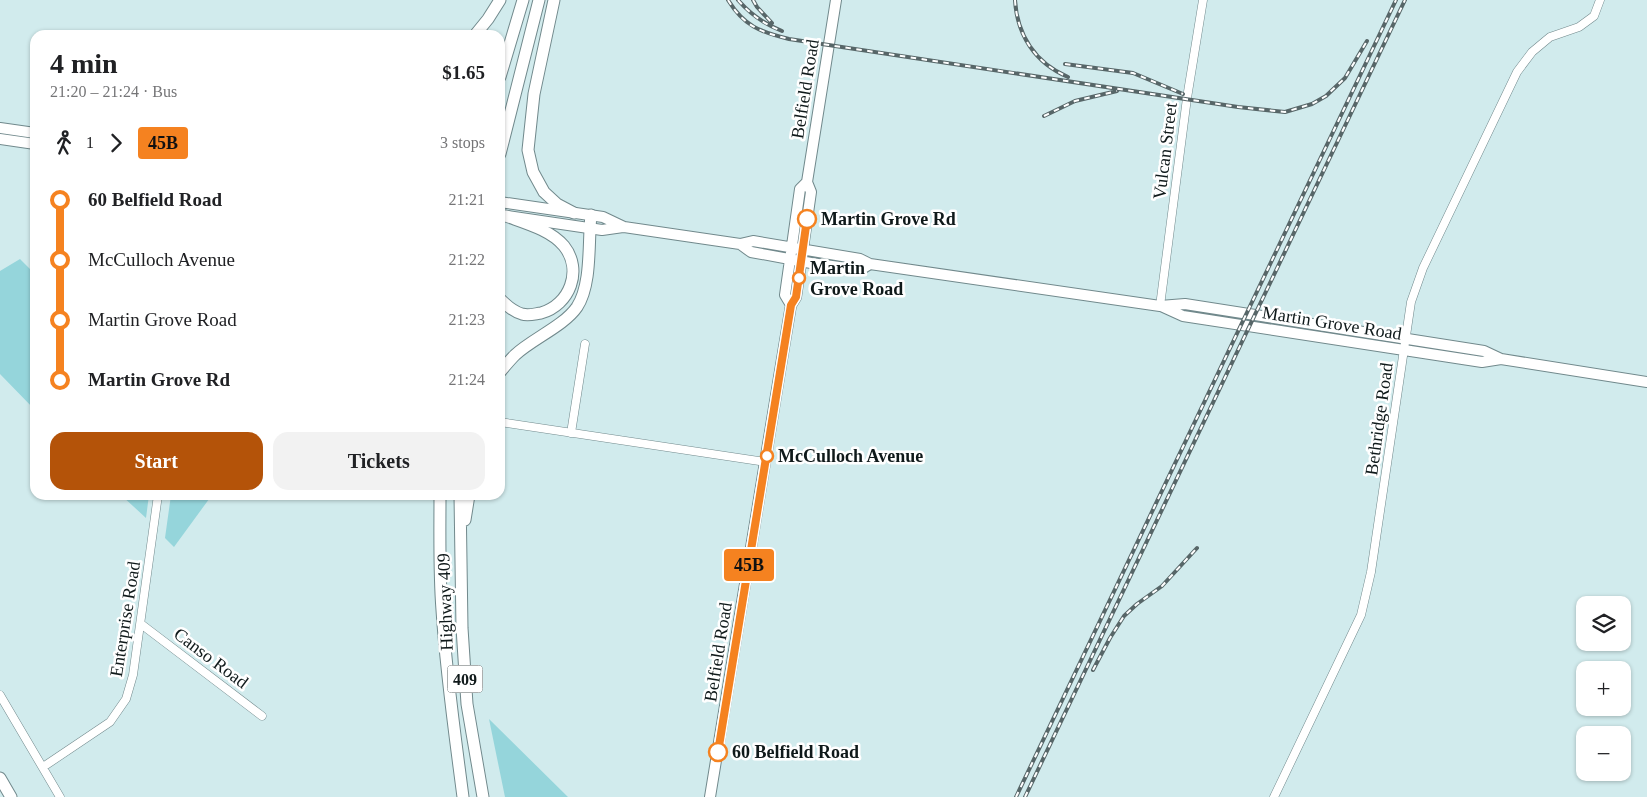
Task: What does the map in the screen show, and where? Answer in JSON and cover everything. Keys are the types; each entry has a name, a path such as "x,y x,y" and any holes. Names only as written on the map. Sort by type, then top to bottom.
{"highway":[{"path":"479,30 500,0"},
{"path":"505,60 523,0"},
{"path":"505,134 539,0"},
{"path":"554,0 534,94 528,150 533,172 544,192 557,204 574,213"},
{"path":"505,216 540,229 557,240 564,246 573,268 573,280 568,295 545,312 531,315 521,314 505,304"},
{"path":"505,366 516,354 576,308 582,297 586,279 591,216"},
{"path":"436,500 440,550"},
{"name":"Highway 409","path":"440,500 442,609 447,670 463,797"},
{"name":"Highway 409","path":"460,500 460,559 467,704 483,797"},
{"path":"460,559 468,500"},
{"path":"0,778 11,797"}],"main road":[{"name":"Belfield Road","path":"710,797 791,305 796,297 811,192 807,182 836,0"},
{"path":"0,128 30,132"},
{"path":"0,139 30,143"},
{"name":"Belfield Road","path":"791,305 785,295 789,259 800,189 807,182"},
{"name":"Martin Grove Road","path":"505,203 603,218 624,227 740,244 753,241 860,259 870,264 1160,306 1185,304 1484,350 1502,359"},
{"name":"Martin Grove Road","path":"505,215 602,230 624,227"},
{"name":"Martin Grove Road","path":"740,244 751,252 801,261 860,270 870,264"},
{"name":"Martin Grove Road","path":"1160,306 1182,316 1482,362 1502,359 1647,382"}],"street":[{"name":"Vulcan Street","path":"1160,306 1187,98 1203,0"},
{"name":"Bethridge Road","path":"1274,797 1361,616 1372,572 1411,302 1424,268 1517,72 1532,52 1550,38 1579,27 1594,16 1600,0"},
{"path":"572,433 585,344"},
{"path":"505,423 766,462"},
{"name":"Enterprise Road","path":"43,768 110,722 126,699 133,675 157,500"},
{"name":"Canso Road","path":"141,624 262,716"},
{"path":"0,695 60,797"}],"shaded area":[{"path":"20,259 30,269 30,405 0,374 0,271"},
{"path":"126,500 148,500 146,518"},
{"path":"170,500 208,500 174,547 165,538"},
{"path":"489,719 568,797 505,797"}],"railway":[{"path":"728,0 740,16 754,27 769,34 789,39 1238,107 1285,112 1312,104 1326,96 1345,78 1367,41"},
{"path":"738,0 758,18 782,31"},
{"path":"753,0 772,23"},
{"path":"1015,0 1019,25 1030,46 1046,64 1068,77"},
{"path":"1016,797 1396,0"},
{"path":"1025,797 1405,0"},
{"path":"1065,64 1133,73 1183,94"},
{"path":"1044,116 1075,101 1117,91"},
{"path":"1093,670 1124,616 1162,586 1197,548"}],"bus line":[{"name":"45B","path":"718,752 791,305 796,297 807,219"}],"place":[{"name":"Martin Grove Rd","path":"807,219"},
{"name":"Martin Grove Road","path":"799,278"},
{"name":"McCulloch Avenue","path":"767,456"},
{"name":"60 Belfield Road","path":"718,752"}]}
